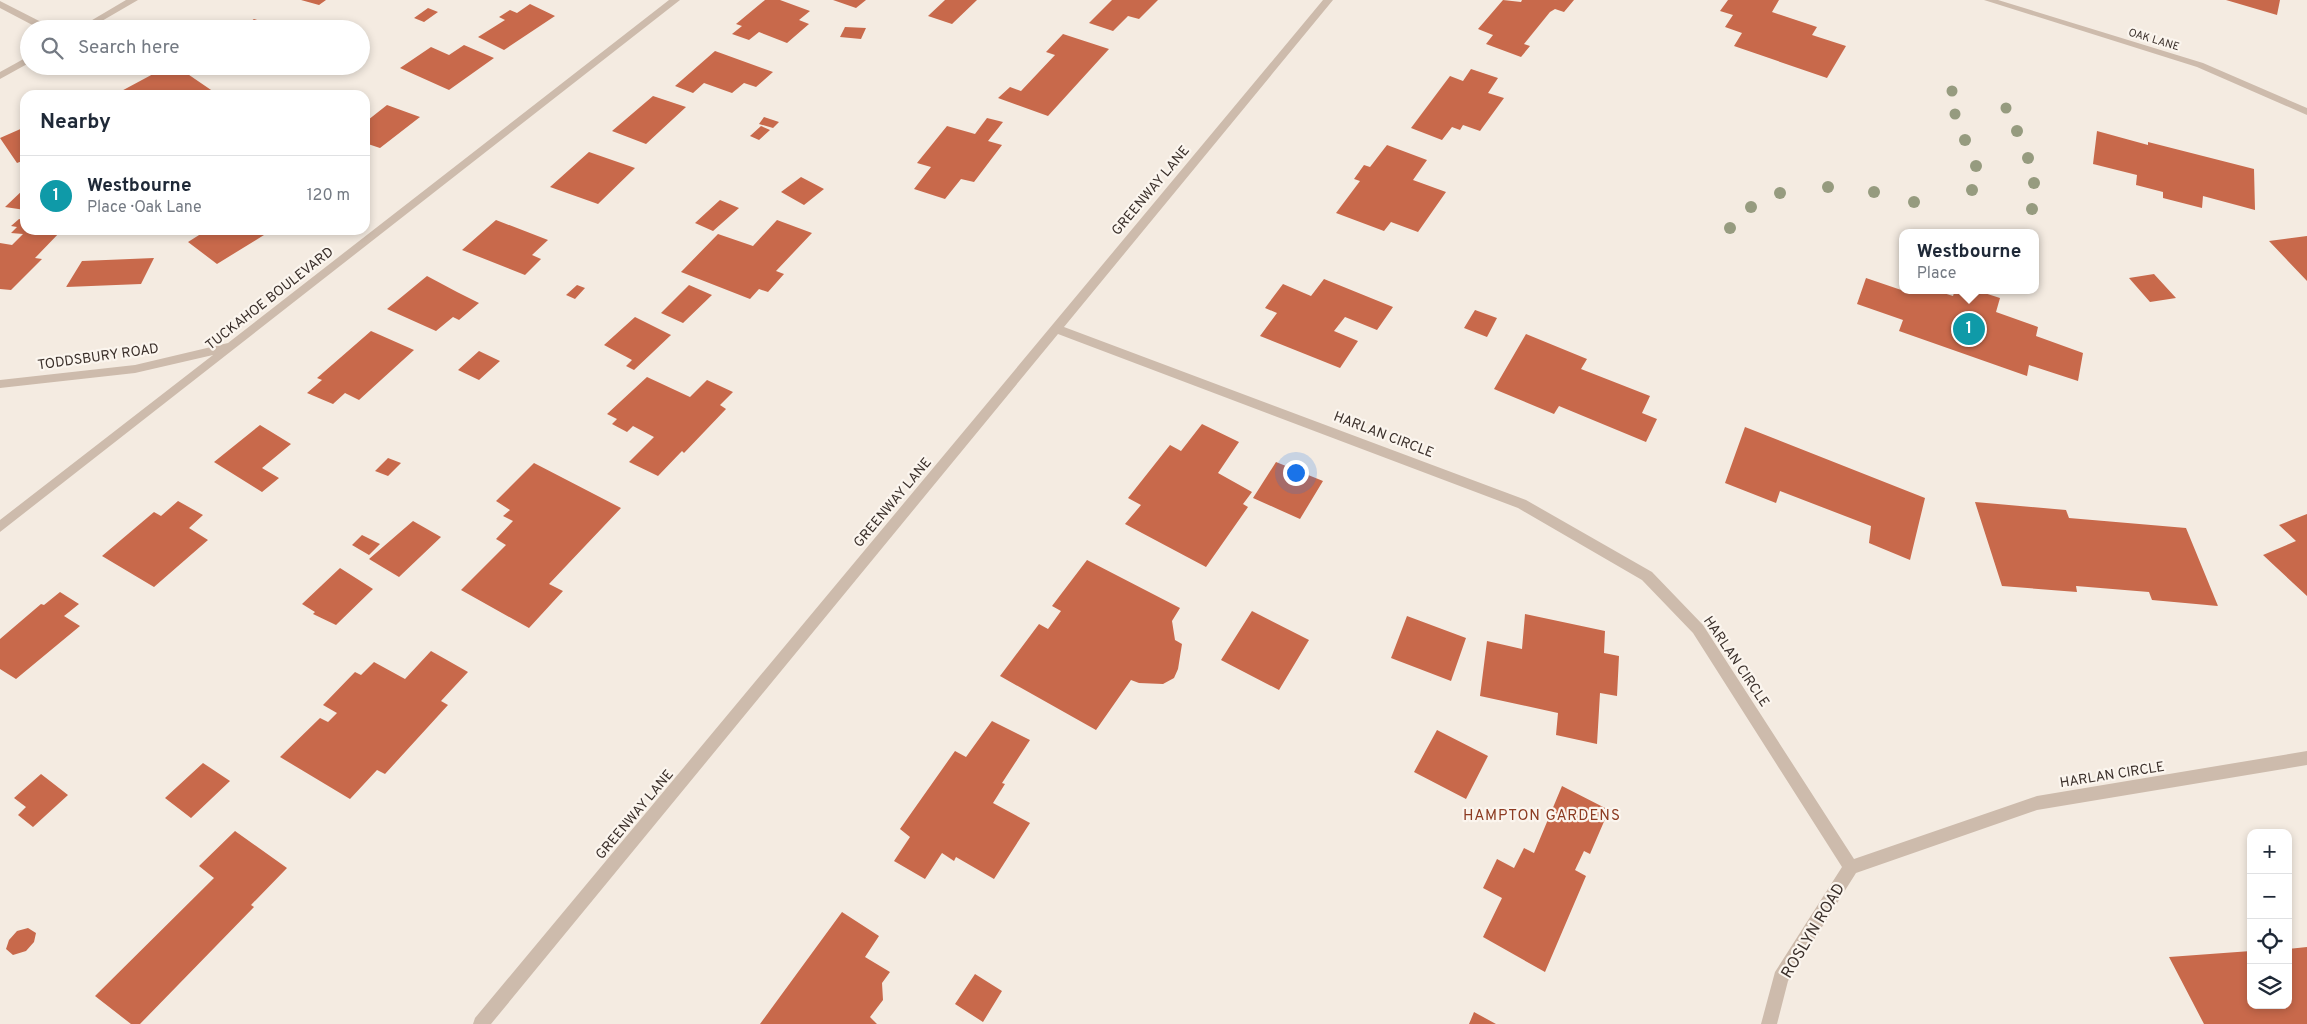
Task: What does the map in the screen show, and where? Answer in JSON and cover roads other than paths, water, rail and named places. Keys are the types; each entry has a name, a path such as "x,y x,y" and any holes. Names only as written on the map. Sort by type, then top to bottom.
{"street":[{"path":"97,20 133,0"},
{"name":"TUCKAHOE BOULEVARD","path":"0,527 675,0"},
{"name":"GREENWAY LANE","path":"481,1024 1328,0"},
{"name":"OAK LANE","path":"1989,0 2200,65 2307,112"},
{"path":"0,4 31,20"},
{"path":"0,76 20,64"},
{"name":"HARLAN CIRCLE","path":"1056,328 1522,504 1647,576 1698,629 1851,867 2037,803 2307,758"},
{"name":"TODDSBURY ROAD","path":"0,384 135,369 229,347"},
{"name":"ROSLYN ROAD","path":"1769,1024 1781,978 1851,867"}],"place":[{"name":"Westbourne","path":"1969,329"}],"district":[{"name":"HAMPTON GARDENS","path":"1542,815"}]}
